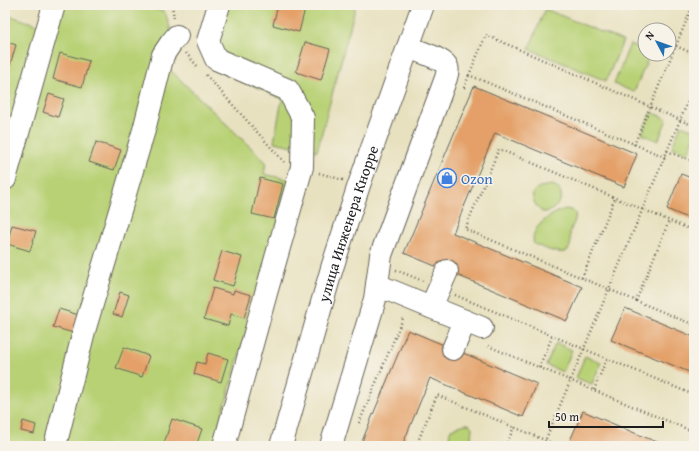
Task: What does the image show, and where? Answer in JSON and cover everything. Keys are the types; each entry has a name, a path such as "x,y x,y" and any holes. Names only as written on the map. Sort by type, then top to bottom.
{"street":[{"path":"5,179 54,5"},
{"path":"219,5 208,42 216,59 288,90 303,118 302,158 224,446"},
{"name":"улица Инженера Кнорре","path":"280,446 332,268 359,185 423,5"},
{"path":"55,446 84,331 144,130 163,55 177,36"},
{"path":"331,446 376,299 381,255 448,70 446,65 440,60 408,47"},
{"path":"379,274 439,289 465,333"}],"path":[{"path":"172,5 177,36 183,50 286,164 302,158 359,185"},
{"path":"677,44 693,5"},
{"path":"665,158 469,76 486,35 694,126"},
{"path":"677,46 694,54"},
{"path":"634,145 669,62"},
{"path":"543,446 694,87"},
{"path":"694,231 499,149 465,229 694,325"},
{"path":"667,150 694,162"},
{"path":"582,278 615,198"},
{"path":"636,301 669,221"},
{"path":"379,274 439,289 694,395"},
{"path":"358,425 406,311"},
{"path":"465,333 539,367 694,432"},
{"path":"539,367 552,335"},
{"path":"594,390 607,358"},
{"path":"416,446 437,395 559,446"},
{"path":"506,446 514,427"}],"green space":[{"path":"63,5 142,5 165,12 177,49 169,69 266,162 264,174 290,180 213,446 5,446 5,14 47,28"},
{"path":"209,5 356,5 317,151 274,142 282,99 208,65 199,42"},
{"path":"545,9 623,41 606,81 529,49"},
{"path":"630,44 637,47 637,62 647,62 634,92 614,84"},
{"path":"651,112 667,119 658,141 642,134"},
{"path":"681,125 694,130 694,138 688,153 672,147"},
{"path":"552,185 558,188 561,192 560,201 553,209 542,212 534,201 533,194 539,187"},
{"path":"566,209 575,213 575,221 571,228 570,246 568,250 559,252 548,250 534,244 533,238 538,227 555,213"},
{"path":"556,343 572,350 563,372 546,365"},
{"path":"585,356 601,363 592,384 576,378"},
{"path":"469,424 472,427 471,439 463,446 455,446 451,442 450,438 451,429"}],"building":[{"path":"278,5 306,5 299,32 273,25"},
{"path":"5,41 16,45 10,65 5,63"},
{"path":"305,42 330,49 321,80 296,72"},
{"path":"60,53 89,61 82,87 53,79"},
{"path":"474,86 637,154 624,187 495,133 453,233 582,287 567,321 404,253"},
{"path":"49,94 64,99 58,117 43,112"},
{"path":"96,142 121,150 114,170 89,162"},
{"path":"681,174 694,179 694,221 667,209"},
{"path":"260,178 283,184 274,219 252,214"},
{"path":"12,225 36,231 30,251 7,244"},
{"path":"222,251 242,257 233,286 213,280"},
{"path":"213,288 233,294 234,290 251,295 244,318 231,314 228,326 204,319"},
{"path":"120,292 129,295 122,317 113,314"},
{"path":"625,308 694,337 694,374 611,340"},
{"path":"59,309 82,316 77,334 53,327"},
{"path":"408,330 537,384 523,417 430,378 402,446 360,446"},
{"path":"124,347 149,356 142,377 116,368"},
{"path":"208,353 228,359 221,382 194,374 197,362 205,364"},
{"path":"583,411 667,446 576,446 569,443"},
{"path":"172,419 202,429 196,446 163,446"},
{"path":"23,421 36,425 34,434 21,431"}],"place":[{"name":"Ozon","path":"447,178"}]}
